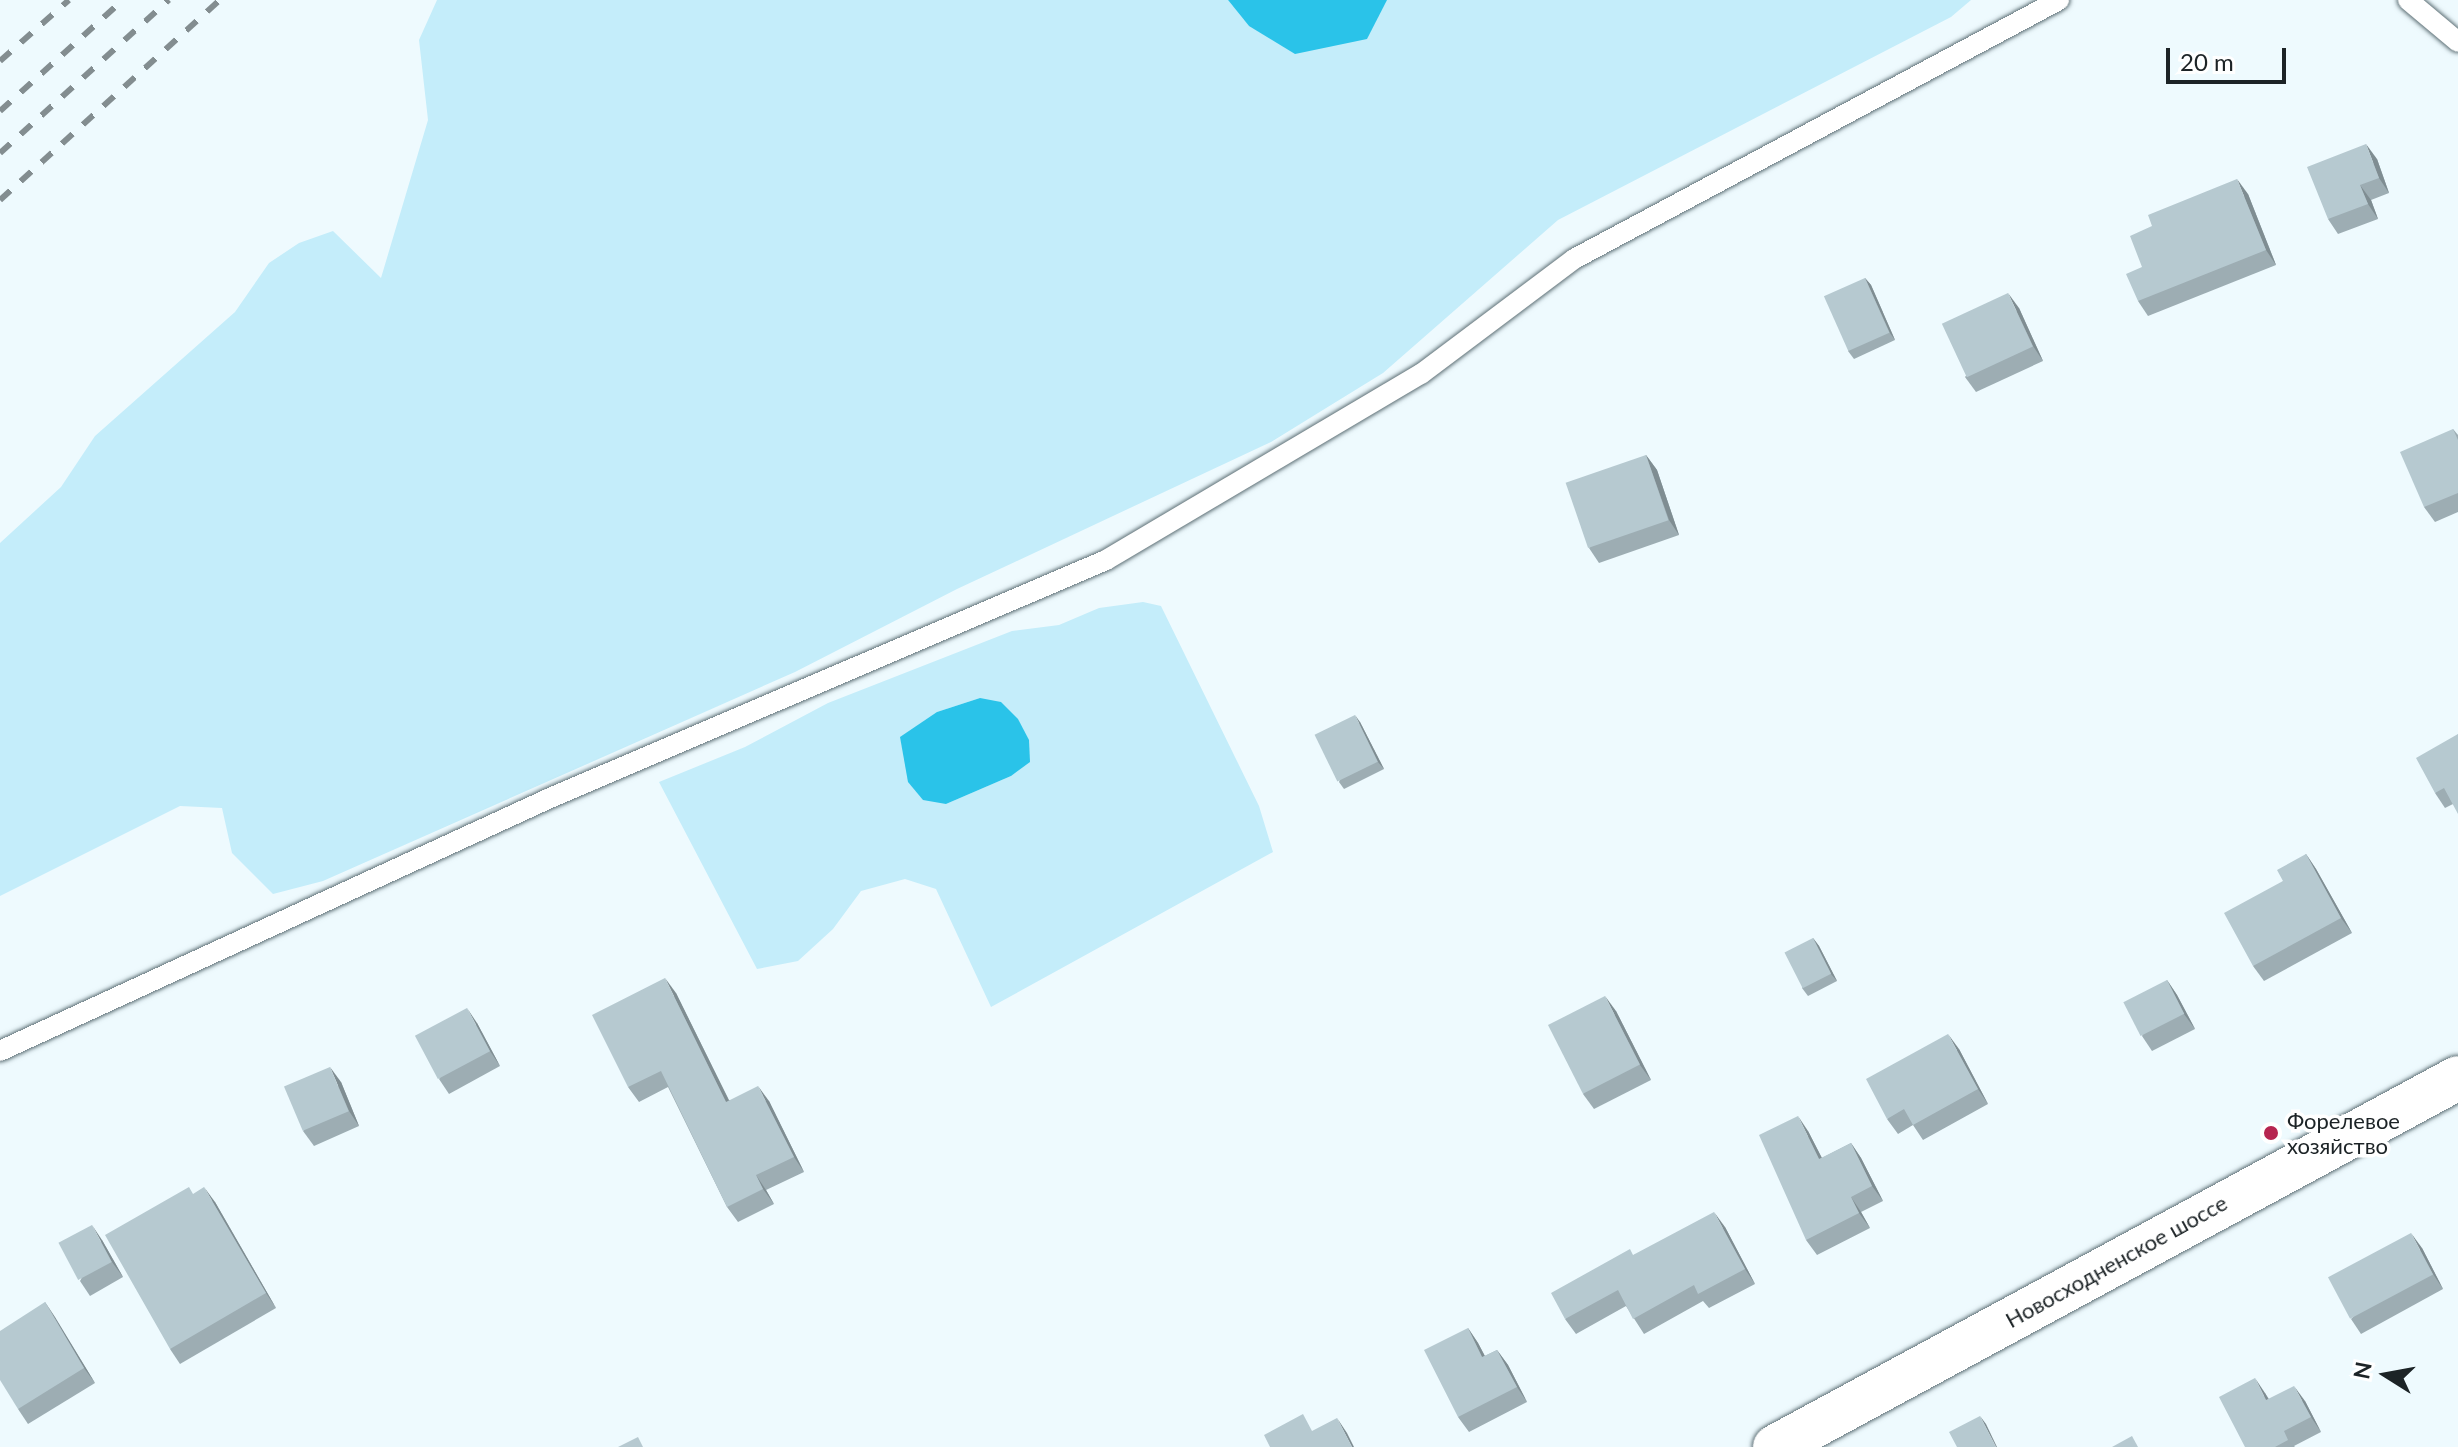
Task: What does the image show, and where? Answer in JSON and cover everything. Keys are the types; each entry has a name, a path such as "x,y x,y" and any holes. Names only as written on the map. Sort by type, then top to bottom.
{"main road":[{"name":"Новосходненское шоссе","path":"1775,1447 2458,1078"}],"lane":[{"path":"0,1051 550,798 1106,560 1421,374 1574,259 2059,0"},
{"path":"2408,0 2458,42"}],"shaded area":[{"path":"437,0 1228,0 1249,26 1387,0 1971,0 1951,17 1558,220 1383,373 1271,442 957,589 795,672 323,881 273,894 232,853 222,808 180,806 0,896 0,543 61,487 95,436 235,312 269,263 299,243 333,231 381,278 428,120 419,40"},
{"path":"1143,602 1161,606 1259,806 1273,852 991,1007 936,889 905,879 861,891 833,929 798,961 757,969 659,782 745,747 828,703 1012,631 1059,625 1099,608","holes":["980,698 1011,776 946,804 937,712"]}],"water":[{"path":"1228,0 1387,0 1367,39 1295,54 1249,26"},
{"path":"980,698 1001,702 1018,719 1029,740 1030,762 1011,776 946,804 923,800 908,782 900,737 937,712"}],"building":[{"path":"2366,144 2379,178 2360,185 2368,204 2328,219 2307,167"},
{"path":"2237,179 2266,250 2138,301 2126,274 2142,267 2130,236 2152,226 2148,215"},
{"path":"1865,278 1889,333 1848,351 1824,296"},
{"path":"2008,293 2033,346 1967,377 1942,324"},
{"path":"2453,429 2458,440 2458,493 2424,507 2400,452"},
{"path":"1646,455 1668,520 1588,548 1566,483"},
{"path":"1355,715 1378,762 1337,781 1315,735"},
{"path":"2458,734 2458,814 2444,788 2435,793 2416,758"},
{"path":"2306,854 2341,918 2253,966 2224,913 2283,881 2277,870"},
{"path":"1813,938 1831,974 1803,988 1784,953"},
{"path":"665,978 726,1102 758,1086 794,1157 756,1175 763,1189 727,1207 661,1071 628,1087 592,1015"},
{"path":"2167,980 2184,1014 2141,1036 2123,1002"},
{"path":"1605,996 1640,1065 1583,1094 1548,1025"},
{"path":"467,1008 490,1051 438,1079 415,1036"},
{"path":"1948,1034 1978,1089 1913,1125 1904,1109 1887,1119 1866,1079"},
{"path":"330,1067 349,1111 303,1131 284,1087"},
{"path":"1798,1116 1819,1159 1851,1143 1872,1186 1851,1197 1859,1213 1806,1240 1759,1135"},
{"path":"189,1187 193,1194 204,1187 266,1293 170,1349 105,1235"},
{"path":"1714,1212 1745,1269 1698,1294 1694,1285 1633,1319 1618,1290 1565,1319 1551,1293 1630,1249 1633,1255"},
{"path":"92,1225 112,1262 78,1280 58,1243"},
{"path":"2411,1233 2433,1274 2350,1319 2328,1277"},
{"path":"45,1302 84,1368 18,1409 0,1380 0,1331"},
{"path":"1468,1328 1482,1357 1497,1350 1517,1387 1458,1417 1424,1350"},
{"path":"2255,1378 2266,1400 2294,1386 2311,1417 2284,1431 2288,1440 2275,1447 2245,1447 2219,1397"},
{"path":"1303,1414 1312,1431 1337,1418 1352,1447 1270,1447 1264,1435"},
{"path":"1980,1416 1996,1447 1957,1447 1949,1432"},
{"path":"2132,1436 2138,1447 2112,1447"},
{"path":"638,1437 643,1447 618,1447"}],"railway":[{"path":"0,61 69,0"},
{"path":"0,111 123,0"},
{"path":"0,153 169,0"},
{"path":"0,200 220,0"}],"place":[{"name":"Форелевое хозяйство","path":"2271,1133"}]}
